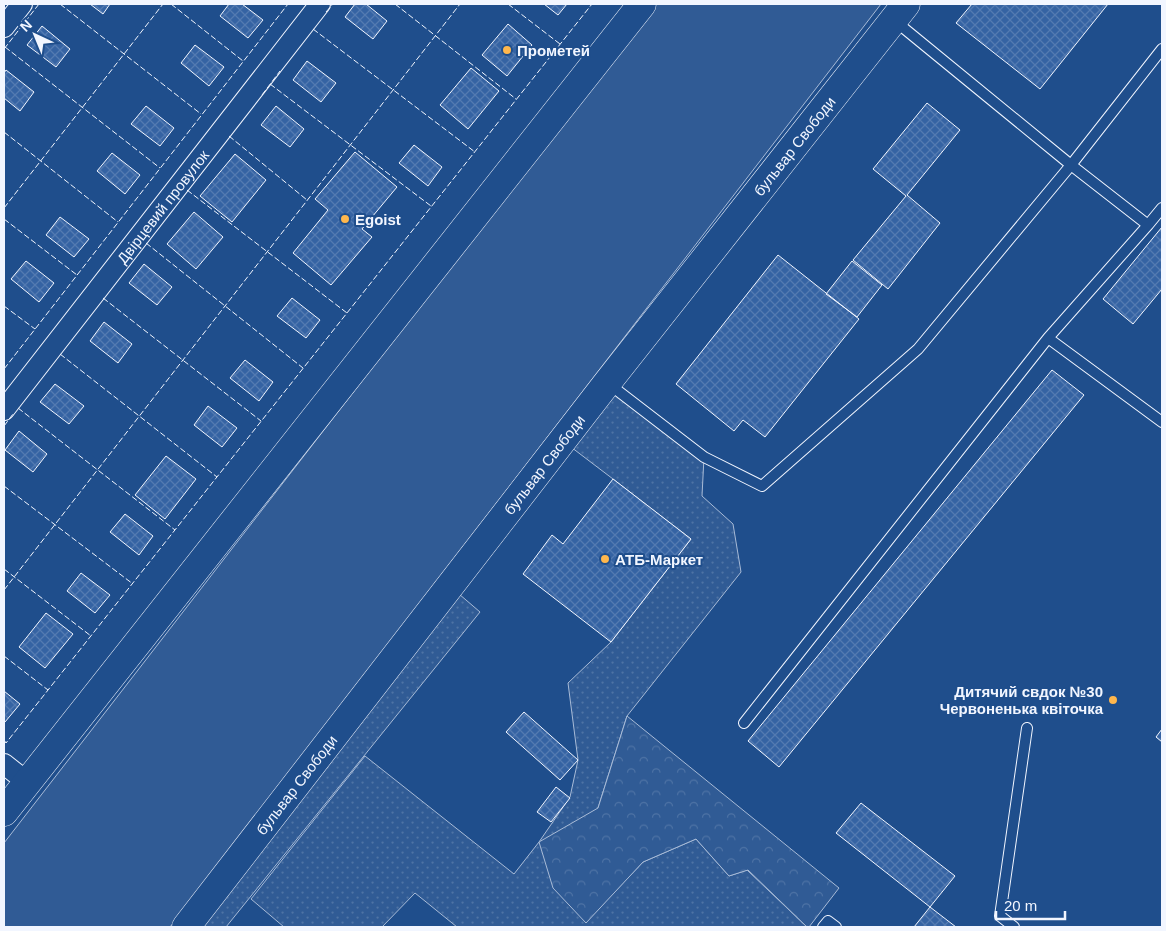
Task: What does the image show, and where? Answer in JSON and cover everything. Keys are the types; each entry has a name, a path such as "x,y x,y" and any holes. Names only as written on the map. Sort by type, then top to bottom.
{"street":[{"path":"4,27 22,4"},
{"name":"Двірцевий провулок","path":"4,410 320,4"},
{"path":"4,812 642,4"},
{"name":"бульвар Свободи","path":"186,927 608,383 900,12"},
{"path":"4,764 27,782"}],"lane":[{"path":"900,12 1072,164 1148,225"},
{"path":"608,383 704,457 762,486 918,349 1072,164 1162,50"},
{"path":"744,723 1048,338 1162,208"},
{"path":"1048,338 1162,422"},
{"path":"1014,927 1000,916 1027,728"},
{"path":"823,927 828,921 836,927"}],"green space":[{"path":"654,4 881,4 170,927 4,927 4,843"},
{"path":"607,383 704,457 702,496 733,524 741,572 627,716 598,808 586,922 643,862 696,839 729,876 747,870 807,927 457,927 415,893 382,927 284,927 251,899 365,756 514,874 570,797 578,760 568,683 611,642 691,539 563,441"},
{"path":"452,588 480,612 226,927 187,927"},
{"path":"627,716 839,888 809,927 748,870 729,876 696,839 643,862 586,923 553,888 539,842 598,808"}],"building":[{"path":"90,4 110,4 103,14"},
{"path":"229,4 242,4 263,20 248,38 220,16"},
{"path":"355,4 366,4 387,21 373,39 345,17"},
{"path":"544,4 567,4 558,15"},
{"path":"972,4 1108,4 1040,89 956,23"},
{"name":"Прометей","path":"508,24 532,45 507,76 482,55"},
{"path":"42,26 70,49 56,67 27,45"},
{"path":"195,45 224,67 209,86 181,63"},
{"path":"307,61 336,83 321,102 293,80"},
{"path":"471,68 499,91 468,129 440,105"},
{"path":"6,70 34,92 20,111 4,98 4,73"},
{"path":"927,103 960,130 907,195 940,223 888,289 853,260 906,196 873,169"},
{"path":"146,106 174,128 160,146 131,124"},
{"path":"276,106 304,129 290,147 261,125"},
{"path":"414,145 442,167 428,186 399,163"},
{"name":"Egoist","path":"355,152 397,187 362,229 372,237 331,285 293,253 328,210 315,199"},
{"path":"112,153 140,175 125,194 97,171"},
{"path":"235,154 266,180 232,222 200,196"},
{"path":"194,212 223,237 196,269 167,244"},
{"path":"60,217 89,239 74,257 46,235"},
{"path":"1162,227 1162,289 1133,324 1103,299"},
{"path":"778,255 859,319 765,437 743,420 734,431 676,384"},
{"path":"26,261 54,283 39,302 11,279"},
{"path":"852,261 882,285 857,317 826,294"},
{"path":"144,264 172,287 157,305 129,283"},
{"path":"292,298 320,320 306,338 277,316"},
{"path":"104,322 132,344 118,363 90,341"},
{"path":"245,360 273,382 259,401 230,378"},
{"path":"1052,370 1084,395 779,767 748,741"},
{"path":"55,384 84,406 69,424 40,402"},
{"path":"208,406 237,428 222,447 194,425"},
{"path":"19,431 47,454 33,472 5,450"},
{"path":"166,456 196,479 165,519 135,495"},
{"name":"АТБ-Маркет","path":"613,479 691,539 611,642 523,574 552,535 563,544"},
{"path":"125,514 153,536 139,555 110,532"},
{"path":"81,573 110,595 95,613 67,591"},
{"path":"46,613 73,634 45,668 19,647"},
{"path":"4,691 20,704 5,722 4,721"},
{"path":"524,712 578,760 560,780 506,732"},
{"path":"1162,729 1162,742 1156,737"},
{"path":"556,787 570,798 551,822 537,812"},
{"path":"861,803 955,876 930,907 836,833"},
{"path":"930,907 956,927 914,927"}],"fence":[{"path":"4,49 39,4"},
{"path":"60,4 201,114"},
{"path":"4,208 163,4"},
{"path":"171,4 243,61"},
{"path":"4,369 288,4"},
{"path":"326,12 333,4"},
{"path":"395,4 516,99"},
{"path":"4,590 460,4"},
{"path":"508,4 560,44"},
{"path":"4,740 6,743 592,4"},
{"path":"313,29 475,152"},
{"path":"5,47 160,168"},
{"path":"262,95 280,71"},
{"path":"270,84 431,206"},
{"path":"4,132 118,222"},
{"path":"229,136 307,200"},
{"path":"187,190 347,313"},
{"path":"4,219 77,275"},
{"path":"146,243 303,368"},
{"path":"103,298 261,421"},
{"path":"4,306 35,329"},
{"path":"60,354 217,477"},
{"path":"18,408 175,530"},
{"path":"4,426 13,414"},
{"path":"4,486 133,584"},
{"path":"4,569 91,636"},
{"path":"4,656 48,690"}],"place":[{"name":"Прометей","path":"507,50"},
{"name":"Egoist","path":"345,219"},
{"name":"АТБ-Маркет","path":"605,559"},
{"name":"Дитячий свдок №30 Червоненька квіточка","path":"1113,700"}]}
